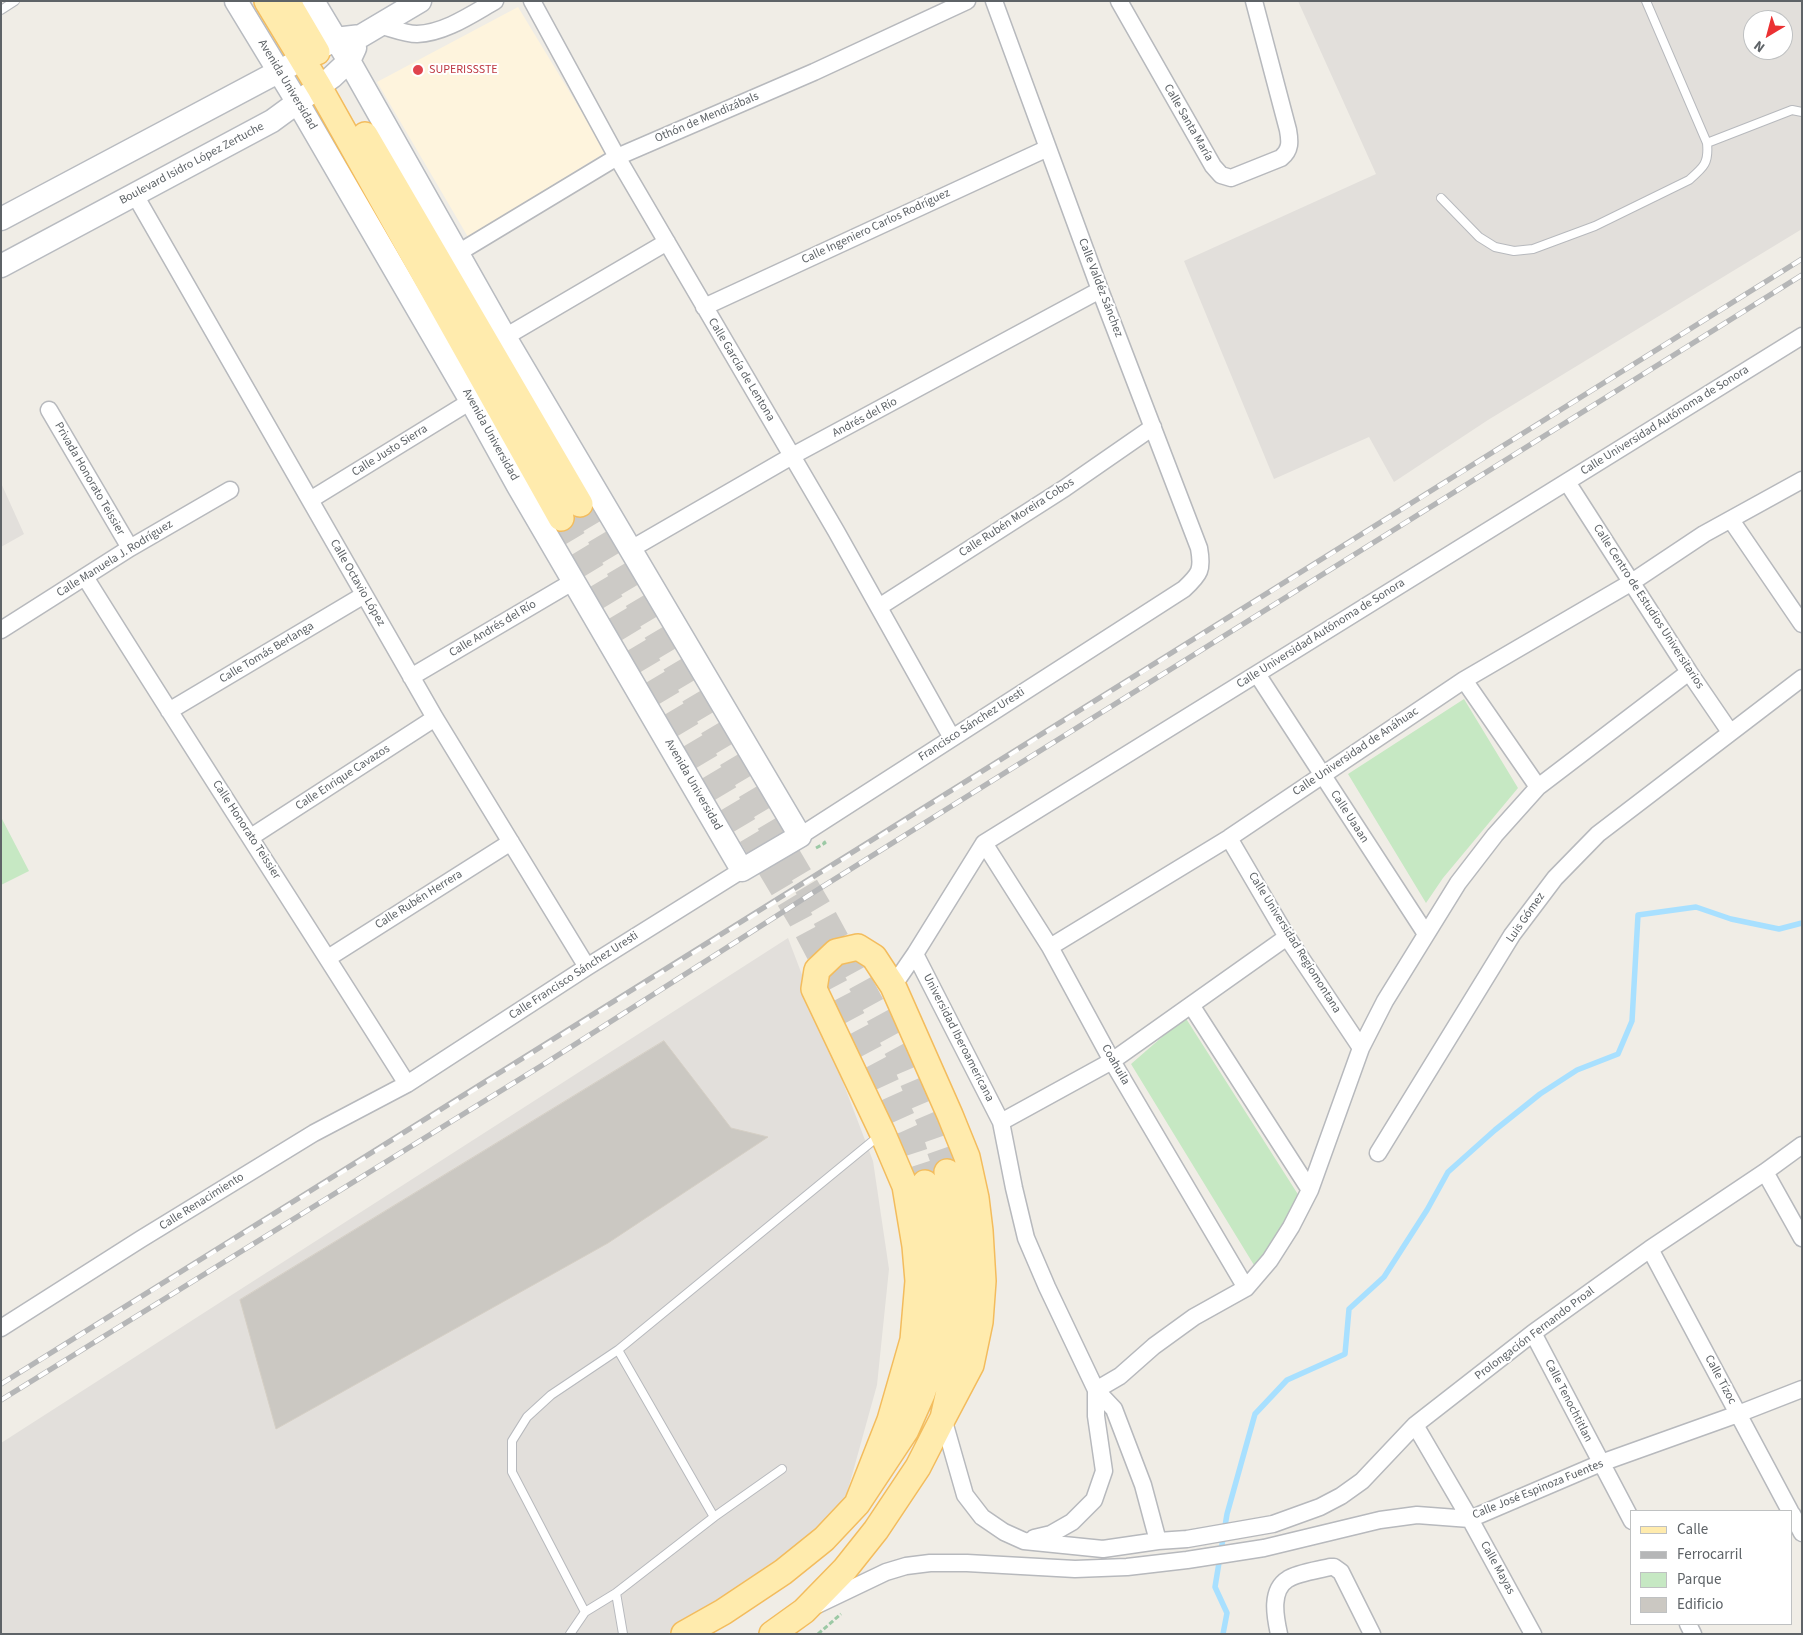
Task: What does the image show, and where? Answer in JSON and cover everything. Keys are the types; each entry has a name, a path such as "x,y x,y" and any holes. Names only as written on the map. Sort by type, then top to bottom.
{"main road":[{"name":"Avenida Universidad","path":"267,1 317,49"},
{"name":"Avenida Universidad","path":"287,1 449,258 571,511 333,75"},
{"path":"772,1634 804,1611 845,1569 876,1530 918,1467 966,1377 974,1353 980,1322 983,1281 980,1230 976,1198 967,1157 893,986 874,957 858,947 836,952 817,970 814,989 882,1132 905,1186 915,1246 918,1281 912,1340 908,1357 890,1420 857,1504"},
{"path":"943,1418 959,1338 964,1289 962,1250 956,1206 947,1172"},
{"path":"684,1634 723,1612 783,1572 824,1539 857,1504 906,1430 922,1394 932,1364 939,1308 940,1266 936,1227 926,1183"}],"street":[{"name":"Avenida Universidad","path":"236,1 298,103 742,870"},
{"name":"Avenida Universidad","path":"313,1 317,49 333,75"},
{"path":"1,219 279,72 317,49 370,30 420,1"},
{"path":"370,30 416,34 434,31 455,23 495,1"},
{"name":"Calle García de Lentona","path":"532,1 617,156 879,607 952,738"},
{"name":"Othón de Mendizábals","path":"449,258 617,156 814,72 967,1"},
{"name":"Calle Valdéz Sánchez","path":"994,1 1100,290 1199,548 1202,563 1198,576"},
{"name":"Calle Santa María","path":"1119,1 1213,166 1221,175 1231,178 1281,158 1287,153 1289,147 1288,130 1254,1"},
{"name":"Boulevard Isidro López Zertuche","path":"1,266 272,122 333,75 370,30"},
{"name":"Calle Ingeniero Carlos Rodríguez","path":"704,307 1048,148"},
{"name":"Calle Octavio López","path":"135,195 435,718 587,967"},
{"path":"505,337 667,242"},
{"name":"Avenida Universidad","path":"449,258 505,337 800,836"},
{"name":"Andrés del Río","path":"631,549 792,456 1100,290"},
{"name":"Calle Universidad Autónoma de Sonora","path":"893,986 984,843 1567,482 1800,342"},
{"name":"Calle Justo Sierra","path":"310,500 471,401"},
{"name":"Privada Honorato Teissier","path":"49,410 130,548"},
{"name":"Calle Rubén Moreira Cobos","path":"879,607 1057,493 1153,427"},
{"name":"Calle Universidad de Anáhuac","path":"1050,947 1229,838 1464,680 1632,582 1704,534 1802,480"},
{"name":"Calle Centro de Estudios Universitarios","path":"1567,482 1689,672 1730,732"},
{"name":"Calle Manuela J. Rodríguez","path":"1,630 130,548 230,490"},
{"path":"1731,520 1802,624"},
{"name":"Francisco Sánchez Uresti","path":"742,870 800,836 1184,589 1198,576"},
{"name":"Calle Honorato Teissier","path":"85,577 407,1084"},
{"name":"Calle Andrés del Río","path":"411,677 574,581"},
{"name":"Calle Tomás Berlanga","path":"169,711 364,595"},
{"path":"1096,1390 1120,1376 1154,1346 1194,1317 1246,1288 1270,1260 1291,1227 1310,1190 1361,1048 1385,1001 1458,883 1494,835 1538,787 1689,672"},
{"name":"Calle Uaaan","path":"1257,674 1426,934"},
{"name":"Luis Gómez","path":"1378,1152 1512,935 1555,878 1598,834 1802,678"},
{"path":"1464,680 1538,787"},
{"name":"Calle Enrique Cavazos","path":"251,837 435,718"},
{"name":"Calle Universidad Regiomontana","path":"1229,838 1287,937 1361,1048"},
{"name":"Calle Rubén Herrera","path":"328,958 511,842"},
{"name":"Coahuila","path":"984,843 1050,947 1112,1061 1246,1288"},
{"name":"Calle Francisco Sánchez Uresti","path":"407,1084 587,967 742,870"},
{"path":"1001,1122 1112,1061 1287,937"},
{"name":"Universidad Iberoamericana","path":"914,954 1001,1122 1026,1238 1096,1390"},
{"path":"1191,1005 1310,1190"},
{"name":"Calle Renacimiento","path":"1,1328 314,1132 407,1084"},
{"name":"Prolongación Fernando Proal","path":"1024,1541 1103,1548 1187,1539 1273,1524 1320,1507 1341,1496 1362,1481 1415,1425 1533,1333 1650,1249 1802,1145"},
{"path":"1764,1172 1802,1238"},
{"name":"Calle Tízoc","path":"1650,1249 1789,1510"},
{"name":"Calle Tenochtitlan","path":"1533,1333 1630,1517"},
{"name":"Calle José Espinoza Fuentes","path":"804,1611 886,1572 906,1566 930,1563 967,1563 1075,1569 1127,1567 1264,1548 1380,1520 1417,1515 1470,1519 1601,1464 1802,1389"},
{"path":"943,1418 965,1495 982,1517 1004,1532 1024,1541 1051,1534 1072,1522 1094,1500 1104,1471 1096,1416 1096,1390"},
{"path":"1096,1390 1114,1409 1143,1485 1158,1541"},
{"name":"Calle Mayas","path":"1415,1425 1470,1519 1533,1634"},
{"name":"Calle Tízoc","path":"1793,1517 1802,1533"},
{"path":"1279,1634 1274,1606 1277,1592 1283,1583 1289,1578 1330,1567 1339,1570 1372,1634"}],"lane":[{"path":"1,10 15,1"},
{"path":"1441,198 1480,237 1495,247 1514,251 1533,249 1595,226 1689,180 1700,170 1708,158 1707,143 1646,1"},
{"path":"1707,143 1792,110 1802,112"},
{"path":"585,1612 512,1472 512,1441 527,1416 551,1395 618,1350 882,1132"},
{"path":"618,1350 714,1518"},
{"path":"570,1634 585,1612 616,1593 782,1469"},
{"path":"616,1593 623,1634"}],"shaded area":[{"path":"1298,1 1802,1 1802,229 1488,420 1394,482 1369,437 1274,479 1184,261 1376,174"},
{"path":"518,7 606,152 468,237 377,82"},
{"path":"1,483 24,534 1,547"},
{"path":"788,938 873,1161 889,1269 877,1385 844,1504 793,1557 667,1634 1,1634 1,1443"}],"green space":[{"path":"1464,699 1518,788 1443,878 1426,903 1348,774"},
{"path":"1,817 29,871 1,885"},
{"path":"1185,1017 1299,1196 1257,1270 1131,1064"}],"building":[{"path":"664,1041 731,1128 768,1137 608,1243 276,1429 240,1300"}],"waterway":[{"path":"1223,1634 1227,1613 1215,1587 1227,1514 1255,1414 1287,1380 1345,1354 1349,1309 1384,1277 1427,1210 1448,1172 1495,1130 1540,1094 1577,1070 1618,1054 1632,1021 1638,915 1696,907 1731,919 1779,929 1802,923"}],"tunnel":[{"path":"580,504 821,911 907,1069 929,1121 947,1172"},
{"path":"561,518 801,920 883,1075 908,1130 925,1183"}],"railway":[{"path":"1,1384 1802,259"},
{"path":"1,1400 541,1066 822,887 1802,275"}],"place":[{"name":"SUPERISSSTE","path":"418,70"}]}
